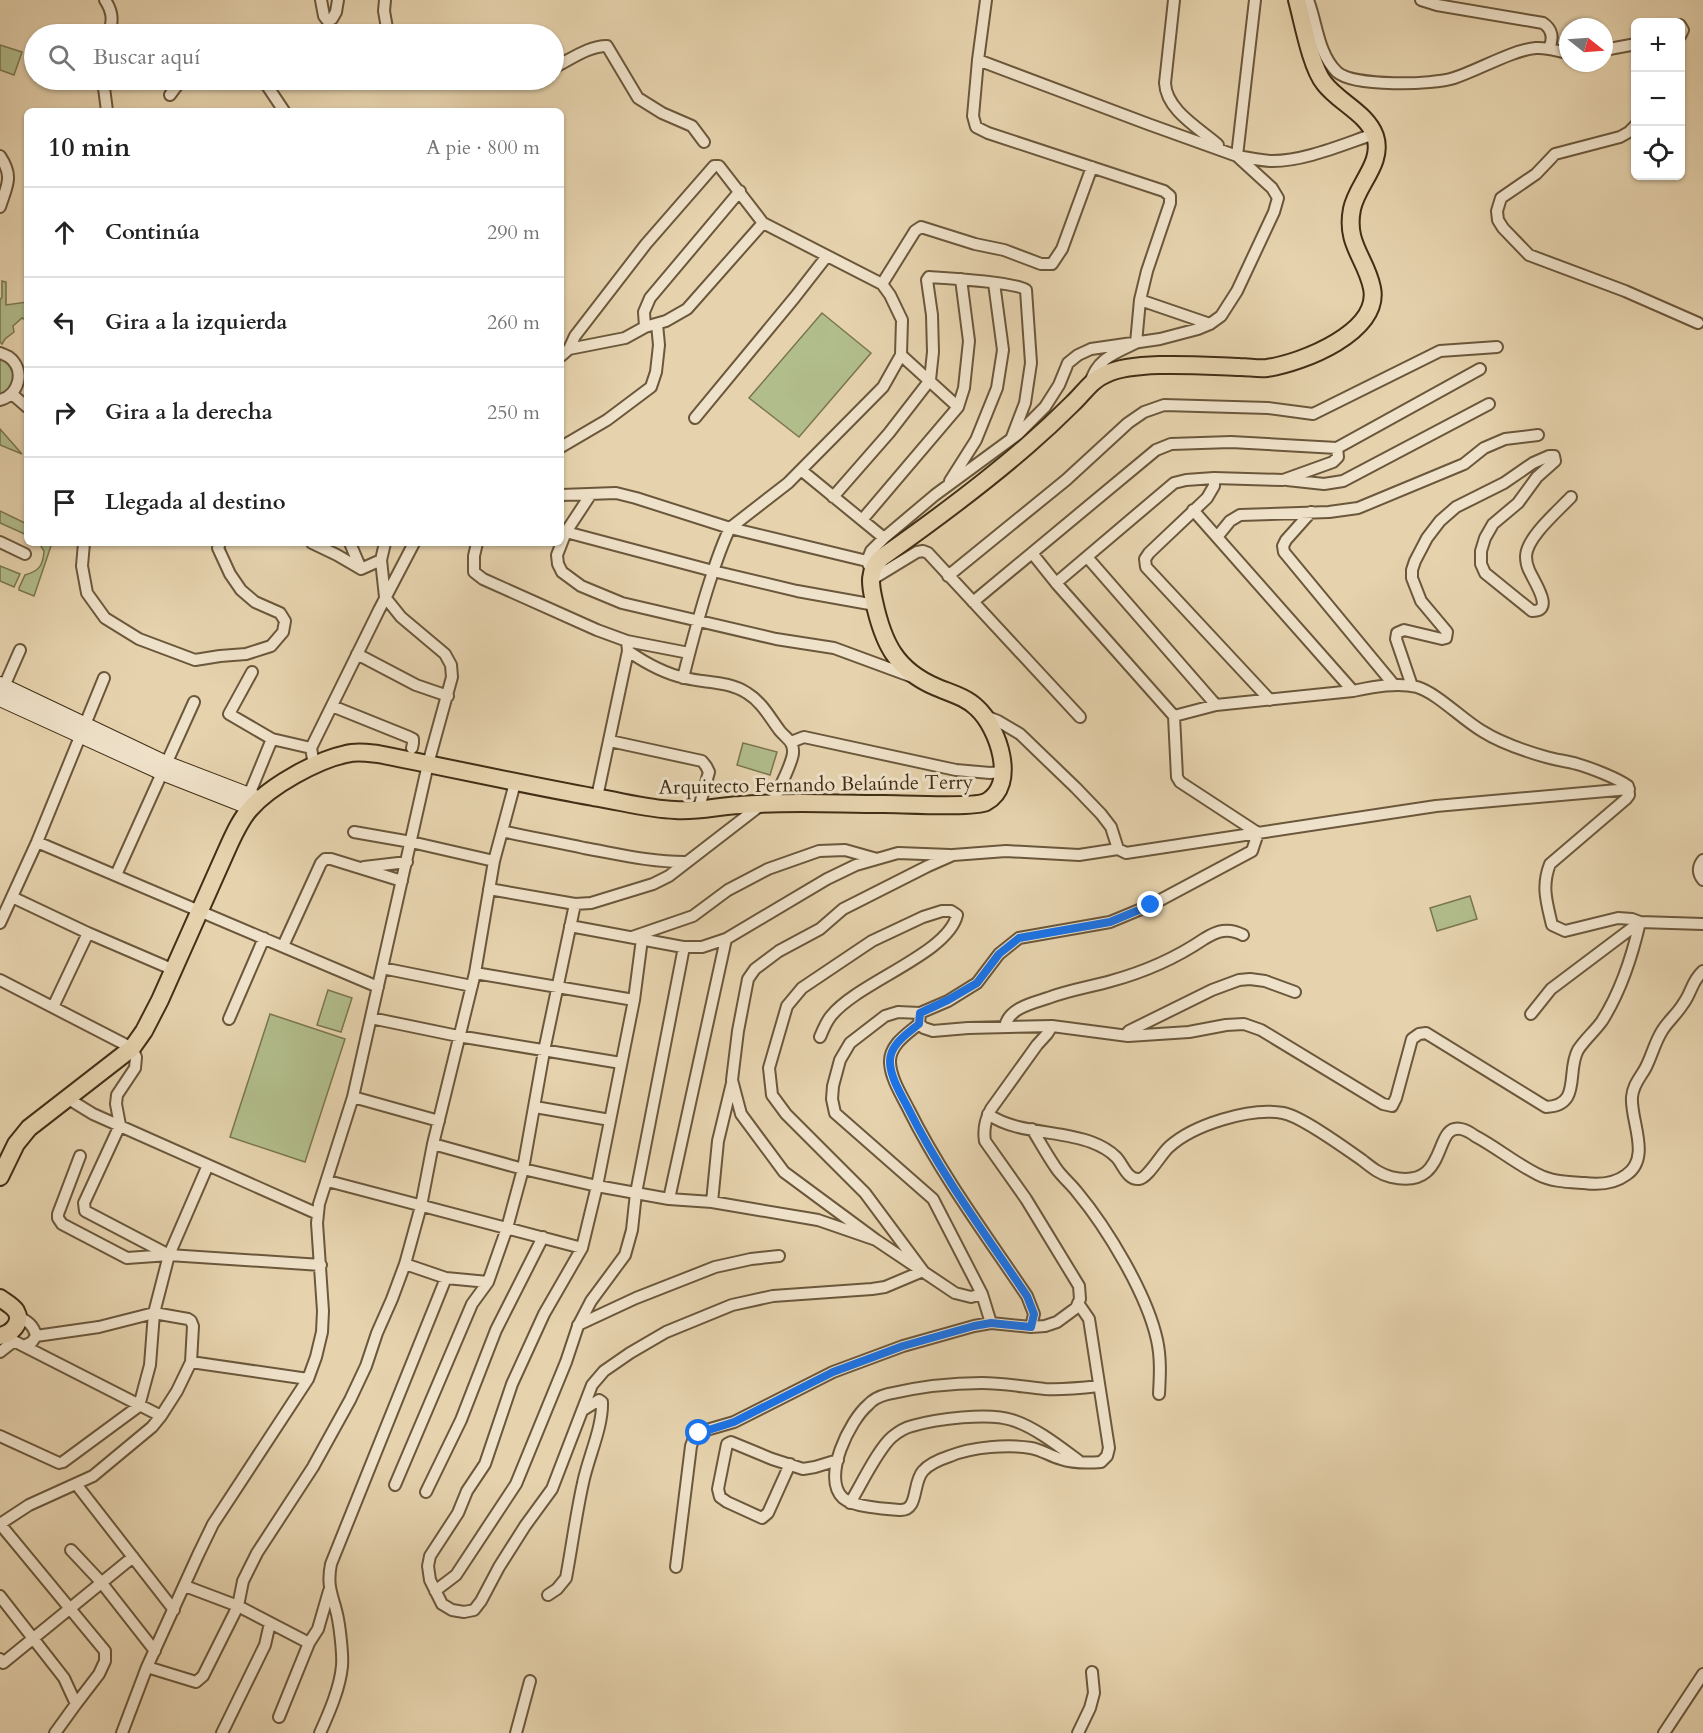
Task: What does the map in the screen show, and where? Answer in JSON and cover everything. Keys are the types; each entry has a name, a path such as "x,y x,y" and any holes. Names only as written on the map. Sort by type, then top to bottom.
{"main road":[{"path":"1003,772 997,739 985,716 966,699 919,679 906,670 892,653 875,605 870,570 881,558 978,488 1074,403 1090,384 1105,374 1124,368 1155,366 1264,368 1283,365 1317,352 1354,330 1367,315 1373,298 1372,287 1354,244 1351,220 1355,199 1372,168 1377,146 1374,134 1364,120 1333,94 1317,72 1297,0"},
{"name":"Arquitecto Fernando Belaúnde Terry","path":"0,1177 16,1144 23,1135 132,1047 151,1020 199,910 253,801 278,786 313,757 362,752 649,807 698,811 767,804 975,805 986,802 992,797 1003,772"},
{"path":"0,1298 11,1305 11,1336"}],"street":[{"path":"105,0 112,12 111,24"},
{"path":"321,0 327,20 332,19 336,12 338,0"},
{"path":"385,0 386,24"},
{"path":"986,0 973,116 976,127 988,134 1164,191 1170,196 1170,203 1147,271 1140,300 1136,343"},
{"path":"1174,0 1165,82 1166,93 1181,114 1216,143 1218,149"},
{"path":"1237,156 1255,0"},
{"path":"1308,0 1327,58 1344,76 1365,82 1402,83 1445,80 1521,50 1537,47 1559,50"},
{"path":"1421,0 1437,5 1543,23 1551,32 1550,48"},
{"path":"1613,48 1631,45"},
{"path":"564,61 590,49 607,46 638,98 662,113 692,126 704,142"},
{"path":"978,60 1237,156 1271,161 1292,158 1374,134"},
{"path":"105,90 107,108"},
{"path":"170,95 174,90"},
{"path":"270,90 282,108"},
{"path":"1634,126 1629,132 1620,137 1555,154 1536,174 1501,198 1497,212 1498,220 1530,255 1634,294 1698,323"},
{"path":"0,156 7,166 9,178 0,207"},
{"path":"870,570 871,551 947,486 1018,434 1045,407 1059,385 1068,363 1078,355 1090,349 1160,339 1198,329 1221,316 1237,291 1274,212 1278,198 1272,188 1237,156"},
{"path":"565,352 582,326 646,244 714,166 719,166 763,223 882,284 902,320 901,355 883,387 788,483 730,528 713,571 683,678"},
{"path":"882,284 915,231 921,227 975,244 1004,250 1041,264 1052,264 1062,249 1092,167"},
{"path":"645,327 644,312 650,298 740,191"},
{"path":"565,352 625,338 645,327 666,321 687,309 763,223"},
{"path":"695,418 827,256"},
{"path":"832,496 889,433 930,380 933,334 927,280 929,277 994,283 1022,287 1026,290 1031,363 1025,403 1010,440"},
{"path":"862,520 958,406 964,388 969,341 961,279"},
{"path":"947,486 976,440 997,388 1003,350 994,283"},
{"path":"1140,300 1210,324"},
{"path":"564,445 607,420 651,387 656,372 657,324"},
{"path":"1090,384 1098,365 1136,343"},
{"path":"948,576 1066,480 1128,423 1144,412 1164,405 1268,408 1313,414 1440,351 1497,347"},
{"path":"0,353 10,357 19,375 18,385 12,394 0,400"},
{"path":"901,355 958,406"},
{"path":"973,602 1156,450 1171,444 1231,442 1337,448 1480,369"},
{"path":"12,394 24,404"},
{"path":"1056,583 1174,483 1214,478 1324,484 1343,481 1489,404"},
{"path":"1217,537 1230,520 1240,515 1311,513 1358,508 1464,464 1484,448 1505,439 1538,435"},
{"path":"1283,480 1333,462 1338,457 1337,448"},
{"path":"1412,686 1396,639 1397,633 1406,630 1442,639 1446,638 1448,632 1421,601 1412,578 1414,561 1433,529 1456,507 1504,483 1533,463 1549,456 1556,457 1555,461 1531,483 1518,503 1493,524 1481,551 1481,564 1485,573 1532,611 1537,611 1542,607 1543,601 1527,567 1527,551 1531,540 1571,497"},
{"path":"801,470 884,538"},
{"path":"1214,478 1214,486 1207,498 1149,553 1145,559 1146,567 1270,700"},
{"path":"564,495 616,493 870,570 903,560 922,551 928,553 1080,717"},
{"path":"564,539 591,494"},
{"path":"1193,510 1353,691"},
{"path":"1311,513 1286,540 1283,546 1284,552 1394,685"},
{"path":"567,532 797,591 875,605"},
{"path":"0,542 25,554"},
{"path":"84,546 82,566 87,593 105,618 140,639 195,660 246,654 271,646 283,632 285,621 280,613 255,602 241,590 222,558 219,546"},
{"path":"318,546 361,569"},
{"path":"351,546 361,569"},
{"path":"122,1733 147,1667 213,1524 308,1379 322,1332 321,1265 317,1223 319,1204 353,1097 428,764 452,677 451,665 445,654 401,616 385,597 381,560 384,546"},
{"path":"252,672 229,714 272,739 313,757 332,706 412,546"},
{"path":"476,546 474,572 483,579 628,646 689,653"},
{"path":"561,546 557,555 562,572 581,586 622,603 776,639 834,648 919,679"},
{"path":"1032,553 1174,716 1177,777 1180,782 1258,833"},
{"path":"1087,557 1216,705"},
{"path":"361,569 381,560"},
{"path":"489,889 575,904 591,903 653,884 669,876 685,862 767,804 791,761 793,749 791,742 758,701 748,693 728,685 683,678 636,656 628,646"},
{"path":"597,797 628,646"},
{"path":"20,650 1,691 164,768 253,801 272,739"},
{"path":"357,654 416,685 448,696"},
{"path":"0,923 37,842 104,678"},
{"path":"1174,716 1216,705 1372,687 1394,685 1421,688 1482,731 1546,757 1578,764 1625,783 1629,789 1629,795 1617,809 1550,864 1546,872 1544,890 1552,925 1565,931 1618,918 1640,922 1703,924"},
{"path":"116,875 194,702"},
{"path":"332,706 409,737 412,739 412,748"},
{"path":"985,716 1020,734 1076,788 1111,827 1118,849"},
{"path":"791,742 804,737 945,768 978,773 1003,772"},
{"path":"610,741 702,762 709,772 698,811"},
{"path":"147,1667 196,1682 203,1676 238,1606 243,1581 257,1553 313,1467 366,1366 405,1264 421,1206 433,1144 475,973 494,861 515,783"},
{"path":"570,926 684,947 702,947 726,939 827,879 856,865 898,853 953,855 1006,851 1079,855 1118,849 1126,853 1436,806 1629,789"},
{"path":"502,831 638,859 685,862"},
{"path":"354,832 494,861"},
{"path":"1031,1327 1034,1320 1033,1307 940,1167 894,1080 890,1063 893,1051 900,1039 919,1019 977,983 999,954 1019,938 1110,922 1151,905 1252,851 1258,833"},
{"path":"37,842 378,987"},
{"path":"637,938 693,916 728,890 768,869 819,851 845,850 877,859"},
{"path":"712,1202 718,1141 732,1080 748,979 755,969 779,951 820,929 843,909 953,855"},
{"path":"283,946 321,863 325,859 402,881"},
{"path":"1703,860 1699,869 1703,880"},
{"path":"358,867 407,862"},
{"path":"12,897 87,933 174,970"},
{"path":"396,1485 472,1304 488,1282 507,1228 523,1168 544,1051 575,904"},
{"path":"820,1037 830,1017 842,1005 938,942 955,924 957,915 951,911 942,911 923,917 872,941 802,988 787,1006 769,1068 772,1095 786,1114 865,1192 923,1271"},
{"path":"1531,1014 1551,989 1640,922"},
{"path":"991,1323 982,1294 933,1199 836,1113 832,1099 840,1060 850,1043 885,1016 898,1012 919,1019 924,1028 933,1031 1052,1026 1126,1036 1189,1032 1244,1024 1261,1030 1383,1104 1392,1106 1412,1039 1419,1034 1426,1033 1546,1107 1555,1107 1566,1100 1570,1091 1574,1060 1578,1050 1601,1022 1618,992 1640,922"},
{"path":"1005,1027 1010,1015 1026,1006 1145,970 1184,952 1214,933 1229,930 1242,935"},
{"path":"53,1007 87,933"},
{"path":"229,1019 264,938"},
{"path":"637,938 634,1000 597,1186 582,1248 544,1314 512,1384 485,1464 467,1491 458,1513 430,1556 428,1566 430,1580 442,1604 452,1610 465,1612 474,1610 481,1601 499,1567 552,1489 592,1385 604,1371 666,1332 732,1305 773,1296 885,1287 923,1271"},
{"path":"669,1199 726,939"},
{"path":"435,1590 456,1575 516,1484 567,1362 578,1326 591,1301 625,1255 632,1230 636,1193 684,947"},
{"path":"382,968 472,986"},
{"path":"988,1114 1009,1125 1080,1138 1098,1145 1117,1158 1130,1177 1136,1179 1146,1176 1158,1158 1170,1146 1197,1129 1238,1116 1279,1112 1299,1118 1377,1172 1392,1177 1406,1179 1426,1174 1434,1164 1446,1136 1452,1130 1459,1129 1487,1142 1545,1177 1560,1182 1592,1184 1614,1181 1627,1175 1638,1156 1639,1146 1632,1102 1635,1084 1645,1069 1663,1029 1684,1003 1692,984 1703,971"},
{"path":"475,973 634,1000"},
{"path":"0,980 132,1047 136,1057 135,1068 117,1095 116,1104 120,1125 84,1203 84,1211 170,1255"},
{"path":"1126,1036 1129,1031 1212,990 1239,980 1265,981 1295,992"},
{"path":"371,1018 459,1036 621,1063"},
{"path":"676,1567 691,1446 699,1433 734,1422 843,1369 903,1346 991,1323 1045,1326 1057,1322 1072,1312 1078,1303 1079,1286 1026,1199 985,1141 984,1131 988,1114 1052,1026"},
{"path":"732,1080 741,1114 784,1172 876,1240 955,1293 970,1297 982,1294"},
{"path":"353,1097 439,1121"},
{"path":"67,1098 93,1114 318,1214"},
{"path":"535,1107 610,1120"},
{"path":"1032,1129 1057,1170 1077,1192 1098,1221 1132,1276 1150,1316 1158,1341 1159,1394"},
{"path":"433,1144 597,1186 669,1199 712,1202 818,1220 876,1240"},
{"path":"80,1156 58,1218 62,1224 127,1258 170,1255 321,1265"},
{"path":"0,1436 63,1462 139,1406 150,1365 154,1313 170,1255 208,1165"},
{"path":"328,1181 582,1248"},
{"path":"426,1492 461,1420 496,1330 543,1237"},
{"path":"578,1326 636,1298 715,1267 779,1256"},
{"path":"405,1264 446,1278 488,1282"},
{"path":"279,1717 309,1643 318,1629 329,1590 331,1564 446,1278"},
{"path":"1078,1303 1089,1319 1100,1386 1108,1452 1101,1462 1082,1463 1060,1459 1040,1450 1020,1447 971,1450 950,1456 922,1471 916,1485 914,1502 905,1510 850,1503 841,1496 836,1488 834,1478 845,1440 863,1409 882,1396 938,1385 983,1383 1046,1389 1100,1386"},
{"path":"36,1336 99,1327 154,1313 188,1319 193,1326 191,1362 177,1391 152,1427 93,1476 29,1505 0,1524 105,1651 105,1661 99,1674 55,1733"},
{"path":"29,1322 35,1329 36,1336 32,1342 11,1336 29,1322"},
{"path":"11,1336 161,1416"},
{"path":"191,1362 308,1379"},
{"path":"548,1595 557,1589 566,1578 583,1483 602,1402 599,1400 583,1410"},
{"path":"850,1503 890,1438 910,1426 935,1421 967,1418 1012,1420 1046,1437 1082,1463"},
{"path":"790,1464 765,1517 762,1518 720,1497 718,1489 727,1444 732,1442 772,1459 790,1464 804,1469 838,1460"},
{"path":"75,1484 174,1610"},
{"path":"71,1550 101,1582 155,1651"},
{"path":"1,1662 133,1557"},
{"path":"185,1586 238,1606 309,1643"},
{"path":"320,1733 333,1704 342,1666 338,1620 329,1590"},
{"path":"0,1596 64,1678 76,1704"},
{"path":"222,1733 265,1645 270,1623"},
{"path":"1078,1733 1090,1708 1094,1693 1092,1672"},
{"path":"1665,1732 1703,1674"},
{"path":"516,1733 530,1681"}],"green space":[{"path":"0,45 22,52 14,75 0,70"},
{"path":"2,281 6,282 6,305 24,302 24,319 22,318 13,326 14,332 2,344 0,342 0,300"},
{"path":"822,313 871,353 799,437 749,398"},
{"path":"0,357 10,366 14,376 11,386 0,394"},
{"path":"0,429 22,454 0,445"},
{"path":"0,511 24,523 24,534 0,523"},
{"path":"41,546 51,546 34,596 19,590 25,575 37,570 43,561 44,551"},
{"path":"0,566 20,574 14,587 0,581"},
{"path":"743,743 777,752 770,775 737,765"},
{"path":"1470,896 1477,919 1437,931 1430,908"},
{"path":"328,990 352,998 341,1032 317,1025"},
{"path":"270,1014 345,1039 305,1162 230,1137"}],"route":[{"path":"699,1433 734,1422 833,1372 903,1346 991,1323 1031,1327 1034,1314 1027,1296 940,1167 894,1080 890,1063 893,1051 900,1039 919,1024 920,1013 977,983 999,954 1019,938 1110,922 1151,905"}]}
